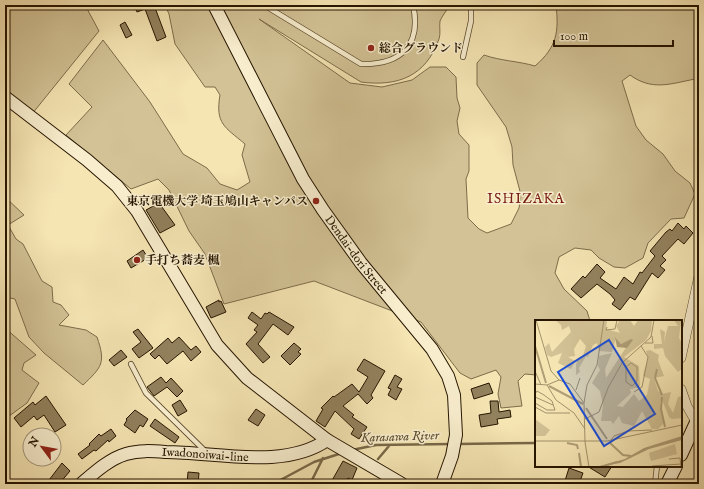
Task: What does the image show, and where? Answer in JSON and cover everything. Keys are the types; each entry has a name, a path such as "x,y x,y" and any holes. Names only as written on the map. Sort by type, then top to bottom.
{"street":[{"name":"Dendai-dori Street","path":"214,5 303,179 323,210 361,262 421,335 441,362 448,376 454,395 456,435 452,456 442,484"},
{"path":"5,97 87,160 116,186 149,231 217,345 247,378 331,442 402,484"},
{"path":"682,353 699,276"},
{"path":"682,392 687,406 696,423 682,452"},
{"name":"Iwadonoiwai-line","path":"81,484 113,460 133,452 208,453 283,457 303,453 331,442"},
{"path":"666,484 675,467"}],"lane":[{"path":"264,5 361,64 384,64 394,60 413,40 416,19 414,5"},
{"path":"463,57 471,21 471,5"},
{"path":"132,364 146,393 208,453"},
{"path":"655,484 658,467"}],"shaded area":[{"path":"5,5 85,5 99,31 32,114 5,105"},
{"path":"165,5 450,5 440,21 439,39 427,62 409,76 387,83 361,82 259,19 350,83 382,87 412,80 430,67 446,67 456,77 457,98 460,108 457,121 459,134 469,145 469,171 466,179 468,218 479,229 487,233 511,224 519,208 521,195 513,165 512,147 506,127 477,85 477,63 484,55 535,66 548,52 555,38 557,23 556,5 699,5 699,77 677,83 661,85 646,83 630,75 622,81 636,126 646,140 663,154 675,171 690,183 695,194 684,218 671,219 648,243 643,258 625,268 614,267 599,258 591,250 575,248 559,257 555,273 564,289 587,311 590,320 535,320 535,375 525,374 518,381 522,406 501,408 498,394 501,377 496,370 471,379 460,373 421,322 314,281 224,304 205,254 189,231 169,190 158,179 131,189 66,135 92,107 69,84 103,40 150,102 183,154 207,168 220,184 237,190 250,182 242,155 245,144 227,129 220,119 220,95 215,87 205,87 175,44 169,14"},
{"path":"5,197 24,215 8,225 16,239 23,244 42,281 52,287 53,302 61,305 69,315 59,325 86,330 97,337 102,359 98,369 83,385 44,353 29,337 15,299 5,297"},
{"path":"5,328 36,355 24,363 22,370 39,383 27,403 5,419"}],"building":[{"path":"134,5 154,5 166,37 157,41 145,9 137,12"},
{"path":"125,22 132,35 126,38 120,25"},
{"path":"159,203 175,225 160,233 146,210"},
{"path":"678,223 684,229 686,226 693,233 684,244 678,239 662,256 666,260 660,266 665,270 658,278 652,273 635,300 630,297 620,310 612,304 615,300 610,294 597,284 581,298 571,289 583,276 585,278 597,264 605,272 600,278 616,289 624,277 633,284 640,272 642,273 655,256 650,251 666,232 670,229 672,231"},
{"name":"手打ち蕎麦 楓","path":"143,250 148,258 131,268 127,261"},
{"path":"219,300 219,302 221,301 226,312 211,318 206,307"},
{"path":"252,312 261,319 265,313 267,314 269,312 294,327 288,335 273,324 258,344 270,357 263,363 246,344 257,332 254,330 258,325 248,318"},
{"path":"138,329 153,348 139,358 132,349 141,342 133,332"},
{"path":"179,337 191,350 196,346 201,352 191,361 183,351 167,364 159,355 155,359 150,354 168,338 172,343"},
{"path":"294,343 301,349 298,352 301,354 290,365 281,356"},
{"path":"121,350 127,357 114,366 109,360"},
{"path":"364,359 385,371 371,395 373,398 367,404 358,394 343,406 354,415 352,417 367,427 359,439 351,434 354,429 335,411 325,427 316,421 323,409 321,408 333,396 334,397 352,384 359,392 368,377 357,370"},
{"path":"395,375 402,379 397,387 402,389 396,400 388,395 391,389 388,388"},
{"path":"161,377 166,383 171,378 183,391 177,397 167,387 154,396 147,387"},
{"path":"489,383 493,393 474,399 471,389"},
{"path":"46,396 66,425 62,428 52,427 44,415 37,420 34,416 21,427 14,418 33,402 35,405"},
{"path":"180,400 187,411 178,416 172,405"},
{"path":"490,401 498,401 499,412 510,410 511,417 497,419 498,424 481,427 479,415 491,413"},
{"path":"256,409 265,415 258,426 248,420"},
{"path":"135,410 148,419 143,427 140,425 135,433 124,425 127,420 126,419"},
{"path":"155,419 179,437 175,443 150,426"},
{"path":"111,429 116,436 109,442 108,440 96,451 94,450 82,459 78,454 90,445 89,444 99,434 101,436"},
{"path":"343,461 357,468 352,480 348,478 344,484 330,484"},
{"path":"62,463 70,471 59,484 46,484 59,467 62,467"},
{"path":"589,467 611,467 605,477"},
{"path":"569,468 583,473 579,484 564,484"},
{"path":"188,472 199,473 198,484 187,484"}],"waterway":[{"name":"Karasawa River","path":"693,438 699,438"},
{"name":"Karasawa River","path":"458,444 535,443"},
{"name":"Karasawa River","path":"352,450 376,445 451,444"},
{"path":"378,459 389,446"},
{"name":"Karasawa River","path":"273,484 314,462 342,453"},
{"path":"310,484 323,458"}],"place":[{"name":"総合グラウンド","path":"371,48"},
{"name":"東京電機大学 埼玉鳩山キャンパス","path":"316,201"},
{"name":"手打ち蕎麦 楓","path":"137,260"}],"district":[{"name":"ISHIZAKA","path":"526,199"}]}
